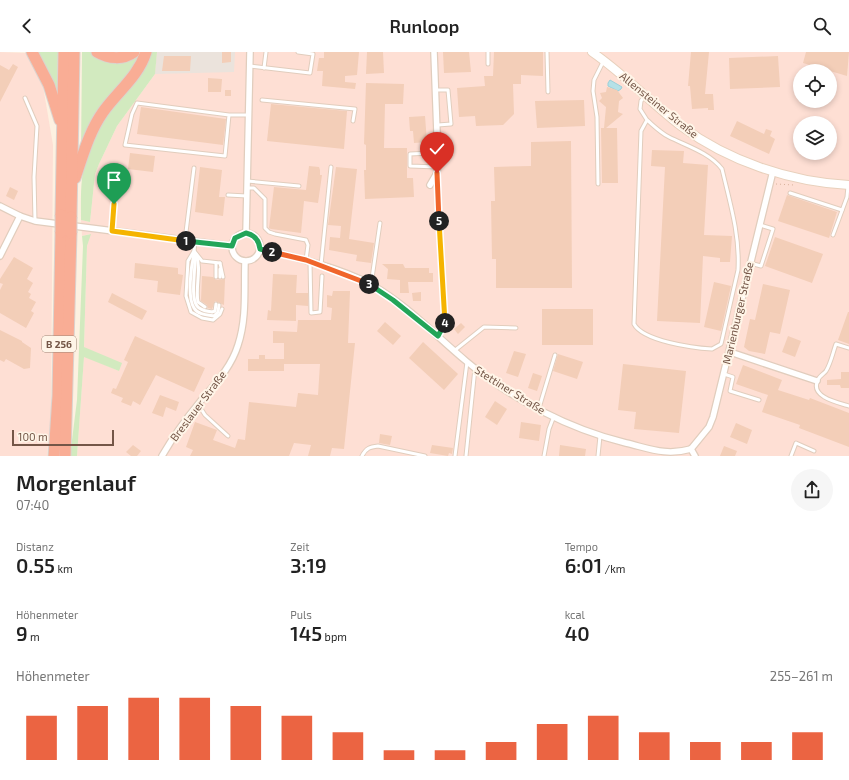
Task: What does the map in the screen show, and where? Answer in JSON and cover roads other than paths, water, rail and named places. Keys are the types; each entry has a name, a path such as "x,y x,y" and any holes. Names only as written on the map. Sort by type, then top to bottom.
{"highway":[{"path":"32,52 49,85 63,130"},
{"name":"B 256","path":"64,52 63,130 66,216 65,456"},
{"name":"B 256","path":"66,216 72,188 74,52"},
{"path":"97,52 113,58 122,57 134,52"},
{"path":"72,188 94,126 105,110 133,78 146,52"},
{"name":"B 256","path":"54,456 66,232"}],"street":[{"path":"246,233 250,52"},
{"path":"430,185 437,170 438,125 434,52"},
{"name":"Allensteiner Straße","path":"592,52 604,60 680,125 703,140 746,161 773,171 811,180 848,185"},
{"name":"Marienburger Straße","path":"691,449 710,427 730,352 773,171"},
{"path":"0,206 20,216 35,221 232,246"},
{"path":"0,256 20,216"},
{"path":"246,233 255,236 260,244 260,249 257,257 245,262 236,258 232,250 232,246 235,238 246,233"},
{"name":"Stettiner Straße","path":"260,249 321,265 371,285 393,300 475,368 519,398 554,416 600,436 661,452 676,453 691,449"},
{"name":"Breslauer Straße","path":"162,456 173,437 198,404 224,374 239,344 243,317 245,262"},
{"path":"730,352 817,381"},
{"path":"691,449 695,456"}],"lane":[{"path":"264,68 266,52"},
{"path":"250,66 310,73 313,54 298,52"},
{"path":"488,52 488,64"},
{"path":"547,52 548,92"},
{"path":"598,184 597,117 593,91 594,80 604,60"},
{"path":"436,90 448,90 451,124 438,125"},
{"path":"645,96 641,101 640,109 647,120 664,134 696,150 715,162 722,169 737,231 738,270 722,340 720,344 712,349 654,339 640,332 634,324 641,131 647,120"},
{"path":"24,98 37,126 34,178 35,221"},
{"path":"262,100 355,109 353,121"},
{"path":"229,115 225,156 125,145 132,114 137,103 229,115 248,115"},
{"path":"431,153 410,154 410,166 437,170 446,325 438,336"},
{"path":"321,265 331,167"},
{"path":"185,240 194,168"},
{"path":"112,231 117,174"},
{"path":"247,181 299,186"},
{"path":"834,235 847,197 848,185"},
{"path":"247,188 254,188 265,198 265,228 269,232 306,240 308,245 311,312 320,312 322,276"},
{"path":"790,193 842,210"},
{"path":"228,195 247,196"},
{"path":"371,285 380,223"},
{"path":"750,263 761,266 774,230 759,225"},
{"path":"195,242 194,297 197,306 204,311 212,312 216,306"},
{"path":"194,251 202,261 218,263"},
{"path":"194,251 199,264 198,302 205,307"},
{"path":"194,251 188,261 186,296 192,312 202,318 213,320 220,314 222,309"},
{"path":"218,263 220,277 218,263"},
{"path":"454,351 484,327 516,328"},
{"path":"849,348 836,344 826,370 817,381 817,389 821,395 849,406"},
{"path":"539,408 556,355"},
{"path":"454,455 467,362"},
{"path":"466,456 475,368"},
{"path":"724,374 733,376 730,391 759,400"},
{"path":"198,404 205,415 228,436"},
{"path":"544,456 549,429 554,416"},
{"path":"598,456 600,436"},
{"path":"791,456 796,443 814,451"},
{"path":"362,456 365,450 378,446 426,456"}],"water":[{"path":"610,80 622,87 621,89 618,91 608,86"}]}
